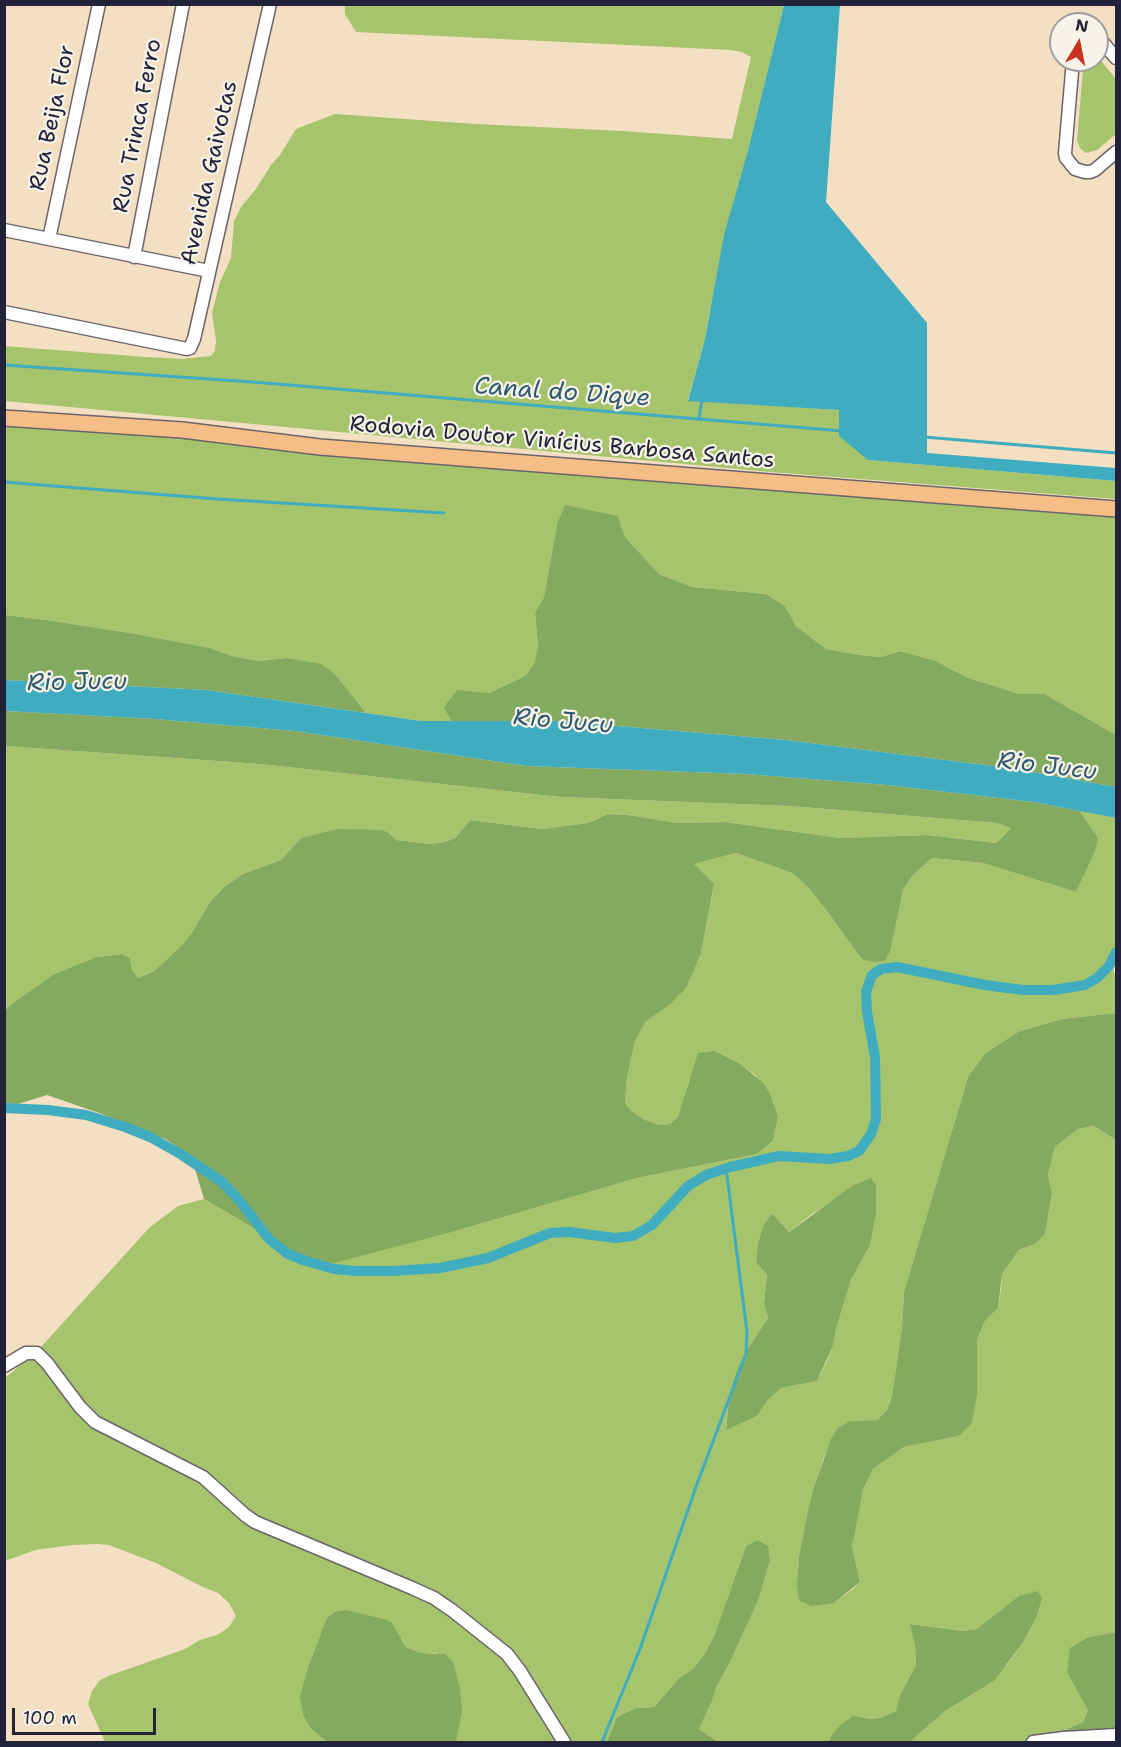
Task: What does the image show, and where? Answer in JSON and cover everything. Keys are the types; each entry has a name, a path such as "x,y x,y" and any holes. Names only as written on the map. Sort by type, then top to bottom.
{"main road":[{"name":"Rodovia Doutor Vinícius Barbosa Santos","path":"4,418 182,430 320,447 1116,510"}],"street":[{"name":"Rua Beija Flor","path":"49,239 99,4"},
{"name":"Rua Trinca Ferro","path":"134,256 183,4"},
{"name":"Avenida Gaivotas","path":"4,312 187,349 192,345 270,4"},
{"path":"1072,72 1066,158 1075,169 1085,172 1095,170 1116,152"},
{"path":"4,230 209,271"},
{"path":"4,1366 26,1353 37,1353 47,1362 80,1407 95,1422 203,1477 215,1486 234,1507 250,1518 434,1598 507,1654 564,1743"},
{"path":"1033,1743 1064,1738 1116,1735"}],"green space":[{"path":"345,5 784,5 705,339 688,400 839,410 868,460 1116,481 1116,499 771,472 5,401 4,346 182,359 211,356 215,351 216,341 212,313 220,282 231,258 234,221 241,207 280,155 296,129 335,114 732,139 751,57 742,52 356,32 345,14"},
{"path":"1109,70 1116,79 1116,134 1097,150 1086,153 1077,141 1083,72"},
{"path":"4,418 1116,516 1116,735 1045,694 1019,694 966,677 936,661 900,651 881,657 826,649 796,626 785,606 766,594 692,587 659,574 625,537 618,516 557,524 544,597 535,613 538,646 536,661 521,678 489,693 445,707 451,721 421,721 366,713 335,674 286,658 259,661 232,656 210,648 136,634 5,615"},
{"path":"565,505 618,516 625,537 659,574 692,587 766,594 785,606 796,626 826,649 881,657 900,651 936,661 966,677 1019,694 1045,694 1116,735 1116,787 1009,768 786,740 557,721 451,721 444,707 457,690 489,693 526,675 535,662 538,646 535,613 544,597 557,524"},
{"path":"5,615 136,634 210,648 232,656 259,661 286,658 321,664 335,674 366,713 207,690 5,680"},
{"path":"5,711 155,719 295,731 526,766 746,774 887,785 1033,802 1080,811 1098,838 1095,851 1076,892 983,863 932,858 913,875 903,890 891,949 885,961 875,962 864,960 857,953 808,887 792,873 736,853 694,864 714,884 701,953 686,988 669,1005 645,1022 635,1041 627,1077 625,1101 633,1112 643,1119 659,1125 670,1124 678,1117 698,1053 715,1051 741,1064 764,1084 778,1117 773,1141 757,1154 637,1178 459,1230 334,1263 305,1258 204,1199 191,1156 165,1139 47,1095 18,1104 5,1103 4,1012 53,975 97,957 122,954 130,958 132,970 138,978 154,971 191,934 210,902 224,887 243,874 281,860 301,838 338,829 382,830 396,840 431,844 455,838 470,820 542,829 588,823 608,814 678,823 725,822 840,838 928,835 996,843 1011,828 997,823 790,806 560,797 260,764 5,746"},
{"path":"5,746 260,764 560,797 790,806 997,823 1011,828 996,843 928,835 840,838 725,822 678,823 608,814 588,823 542,829 470,820 455,838 431,844 396,840 389,833 301,838 281,860 243,874 224,887 210,902 191,934 154,971 138,978 132,970 130,958 122,954 97,957 13,1004 5,1012"},
{"path":"1080,811 1116,818 1116,955 1111,964 1116,978 1116,1014 1062,1019 1020,1031 968,1077 904,1292 902,1328 892,1396 887,1410 877,1420 850,1421 825,1454 807,1515 799,1556 797,1584 834,1603 853,1589 860,1582 852,1546 857,1514 863,1490 873,1469 904,1447 959,1436 977,1395 977,1340 985,1321 998,1308 1002,1274 1019,1250 1035,1244 1045,1234 1052,1193 1048,1175 1055,1147 1078,1129 1094,1126 1116,1140 1116,1632 1089,1637 1088,1710 1083,1722 1040,1742 911,1742 944,1712 973,1694 1007,1665 1024,1641 1037,1616 1042,1599 991,1619 977,1629 963,1631 911,1624 916,1665 900,1695 896,1711 871,1719 854,1717 833,1733 828,1742 718,1742 699,1729 758,1601 770,1561 757,1540 746,1546 714,1636 704,1655 693,1669 680,1677 654,1707 636,1708 617,1717 607,1742 454,1742 456,1741 437,1653 421,1653 406,1647 402,1639 365,1615 347,1610 321,1634 308,1667 303,1715 311,1729 327,1742 105,1742 88,1704 92,1691 100,1680 217,1635 229,1627 236,1616 229,1603 218,1593 156,1563 109,1545 72,1545 35,1550 5,1561 5,1377 42,1346 149,1228 178,1206 204,1199 305,1258 459,1230 637,1178 757,1154 773,1141 778,1117 755,1075 741,1064 715,1051 688,1083 678,1117 670,1124 659,1125 643,1119 627,1106 625,1101 627,1076 635,1041 645,1021 669,1005 701,953 714,885 693,864 736,853 792,873 808,887 857,953 891,949 903,890 913,875 932,858 983,863 1076,892 1098,838","holes":["834,1200 870,1245 851,1280 833,1346 817,1381 781,1388 768,1400 757,1416 726,1429 729,1399 754,1340 768,1318 764,1303 767,1275 756,1263 763,1226 772,1213 789,1232"]},
{"path":"1116,1014 1116,1140 1094,1126 1078,1129 1055,1147 1048,1175 1052,1193 1045,1234 1035,1244 1019,1250 1002,1274 998,1308 985,1321 977,1340 977,1395 972,1423 959,1436 904,1447 873,1469 863,1490 852,1546 860,1582 834,1603 811,1606 799,1600 797,1584 799,1556 807,1515 813,1489 831,1439 838,1428 850,1421 877,1420 887,1410 892,1396 902,1328 904,1292 968,1077 986,1053 1020,1031 1062,1019"},
{"path":"871,1178 876,1186 876,1212 870,1245 851,1280 833,1346 817,1381 781,1388 768,1400 757,1416 726,1430 729,1399 735,1376 744,1355 768,1318 764,1303 767,1275 756,1263 763,1226 772,1213 789,1232 852,1186"},
{"path":"757,1540 768,1546 770,1561 758,1601 699,1729 718,1742 607,1742 617,1717 636,1708 654,1707 680,1677 693,1669 704,1655 714,1636 746,1546"},
{"path":"1038,1591 1042,1599 1037,1616 1024,1641 995,1680 944,1712 911,1742 828,1742 843,1723 854,1716 871,1719 896,1711 900,1695 916,1665 915,1645 910,1624 963,1631 977,1629 1019,1596"},
{"path":"347,1610 387,1620 392,1623 406,1647 421,1653 445,1654 453,1662 460,1688 462,1711 456,1741 327,1742 311,1729 303,1715 300,1697 308,1667 327,1618 335,1612"},
{"path":"1116,1632 1116,1742 1040,1742 1083,1722 1088,1710 1067,1672 1070,1648 1089,1637"}],"water":[{"path":"784,5 840,5 826,202 927,323 927,453 1116,468 1116,481 868,460 839,436 839,410 688,401 705,339 724,235 748,151"},
{"name":"Rio Jucu","path":"5,680 207,690 421,721 557,721 786,740 1009,768 1116,787 1116,818 1033,802 887,785 746,774 526,766 295,731 155,719 5,711"}],"waterway":[{"name":"Canal do Dique","path":"4,365 253,382 843,431"},
{"path":"699,419 702,400"},
{"name":"Canal do Dique","path":"924,437 1116,453"},
{"path":"4,482 217,499 444,513"},
{"path":"4,1108 86,1115 150,1137 222,1182 269,1239 288,1254 303,1260 334,1269 356,1271 440,1268 488,1258 550,1233 569,1232 615,1238 633,1236 652,1225 688,1186 706,1175 779,1156 829,1159 848,1156 859,1151 871,1134 876,1119 875,1057 866,992 872,975 881,969 897,967 985,985 1023,990 1053,990 1085,985 1097,978 1109,966 1116,952"},
{"path":"602,1742 640,1649 697,1484 746,1354 747,1332 726,1168"}]}
